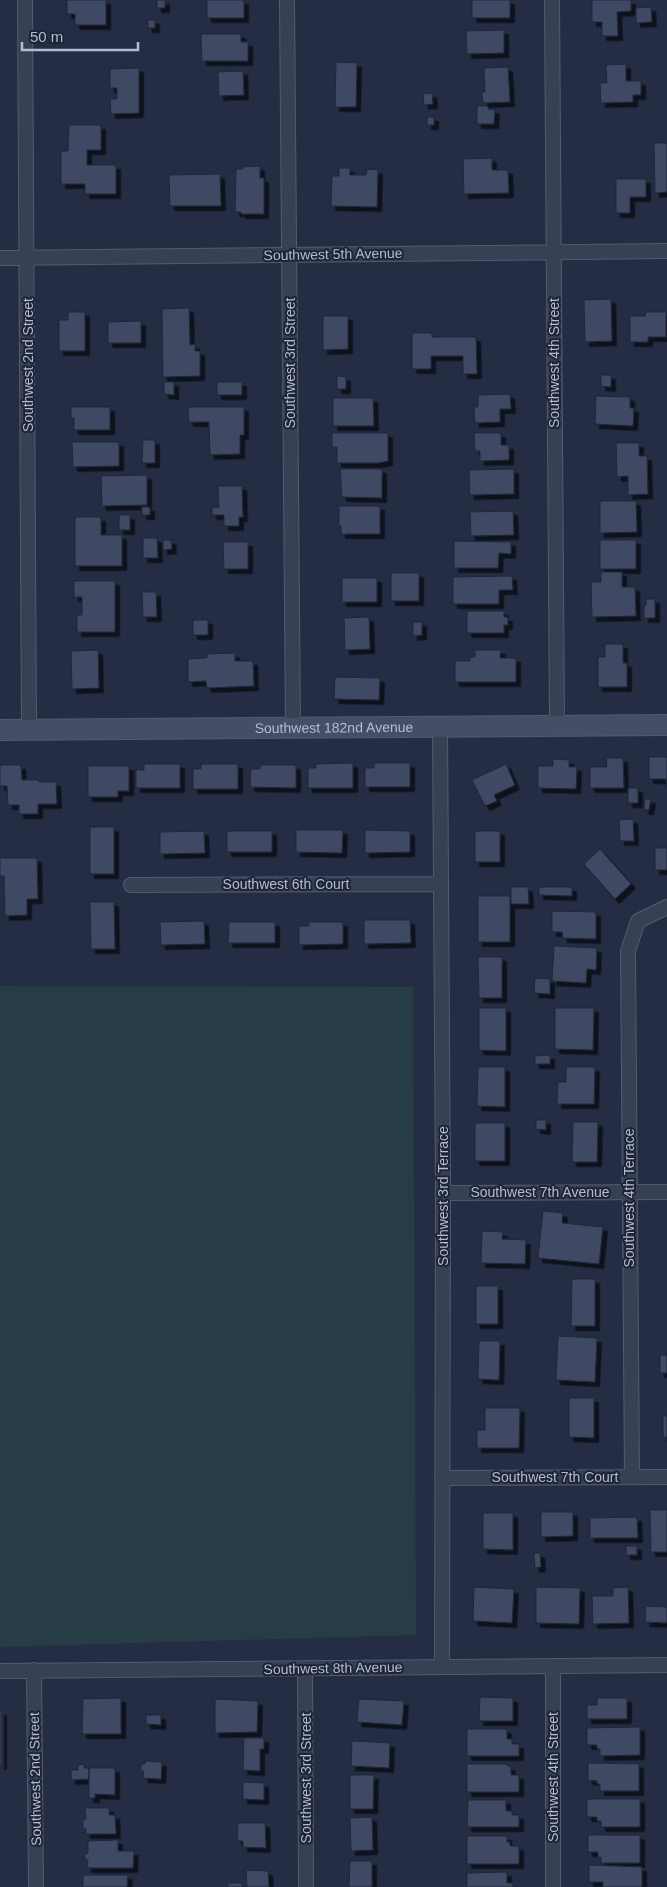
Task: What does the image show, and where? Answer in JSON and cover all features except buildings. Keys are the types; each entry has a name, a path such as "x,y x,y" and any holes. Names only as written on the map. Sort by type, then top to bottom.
{"street":[{"name":"Southwest 2nd Street","path":"25,0 29,730"},
{"name":"Southwest 3rd Street","path":"287,0 293,727"},
{"name":"Southwest 4th Street","path":"552,0 557,725"},
{"name":"Southwest 5th Avenue","path":"0,258 667,251"},
{"name":"Southwest 182nd Avenue","path":"0,730 667,725"},
{"name":"Southwest 3rd Terrace","path":"440,726 443,1193 442,1667"},
{"name":"Southwest 6th Court","path":"131,886 441,884"},
{"name":"Southwest 4th Terrace","path":"632,1477 628,951 638,921 667,907"},
{"name":"Southwest 7th Avenue","path":"443,1193 667,1192"},
{"name":"Southwest 7th Court","path":"442,1478 667,1477"},
{"name":"Southwest 8th Avenue","path":"0,1671 667,1665"},
{"name":"Southwest 4th Street","path":"553,1666 553,1887"},
{"name":"Southwest 3rd Street","path":"305,1668 306,1887"},
{"name":"Southwest 2nd Street","path":"34,1670 36,1887"}],"shaded area":[{"path":"0,986 413,987 416,1635 0,1647"}]}
